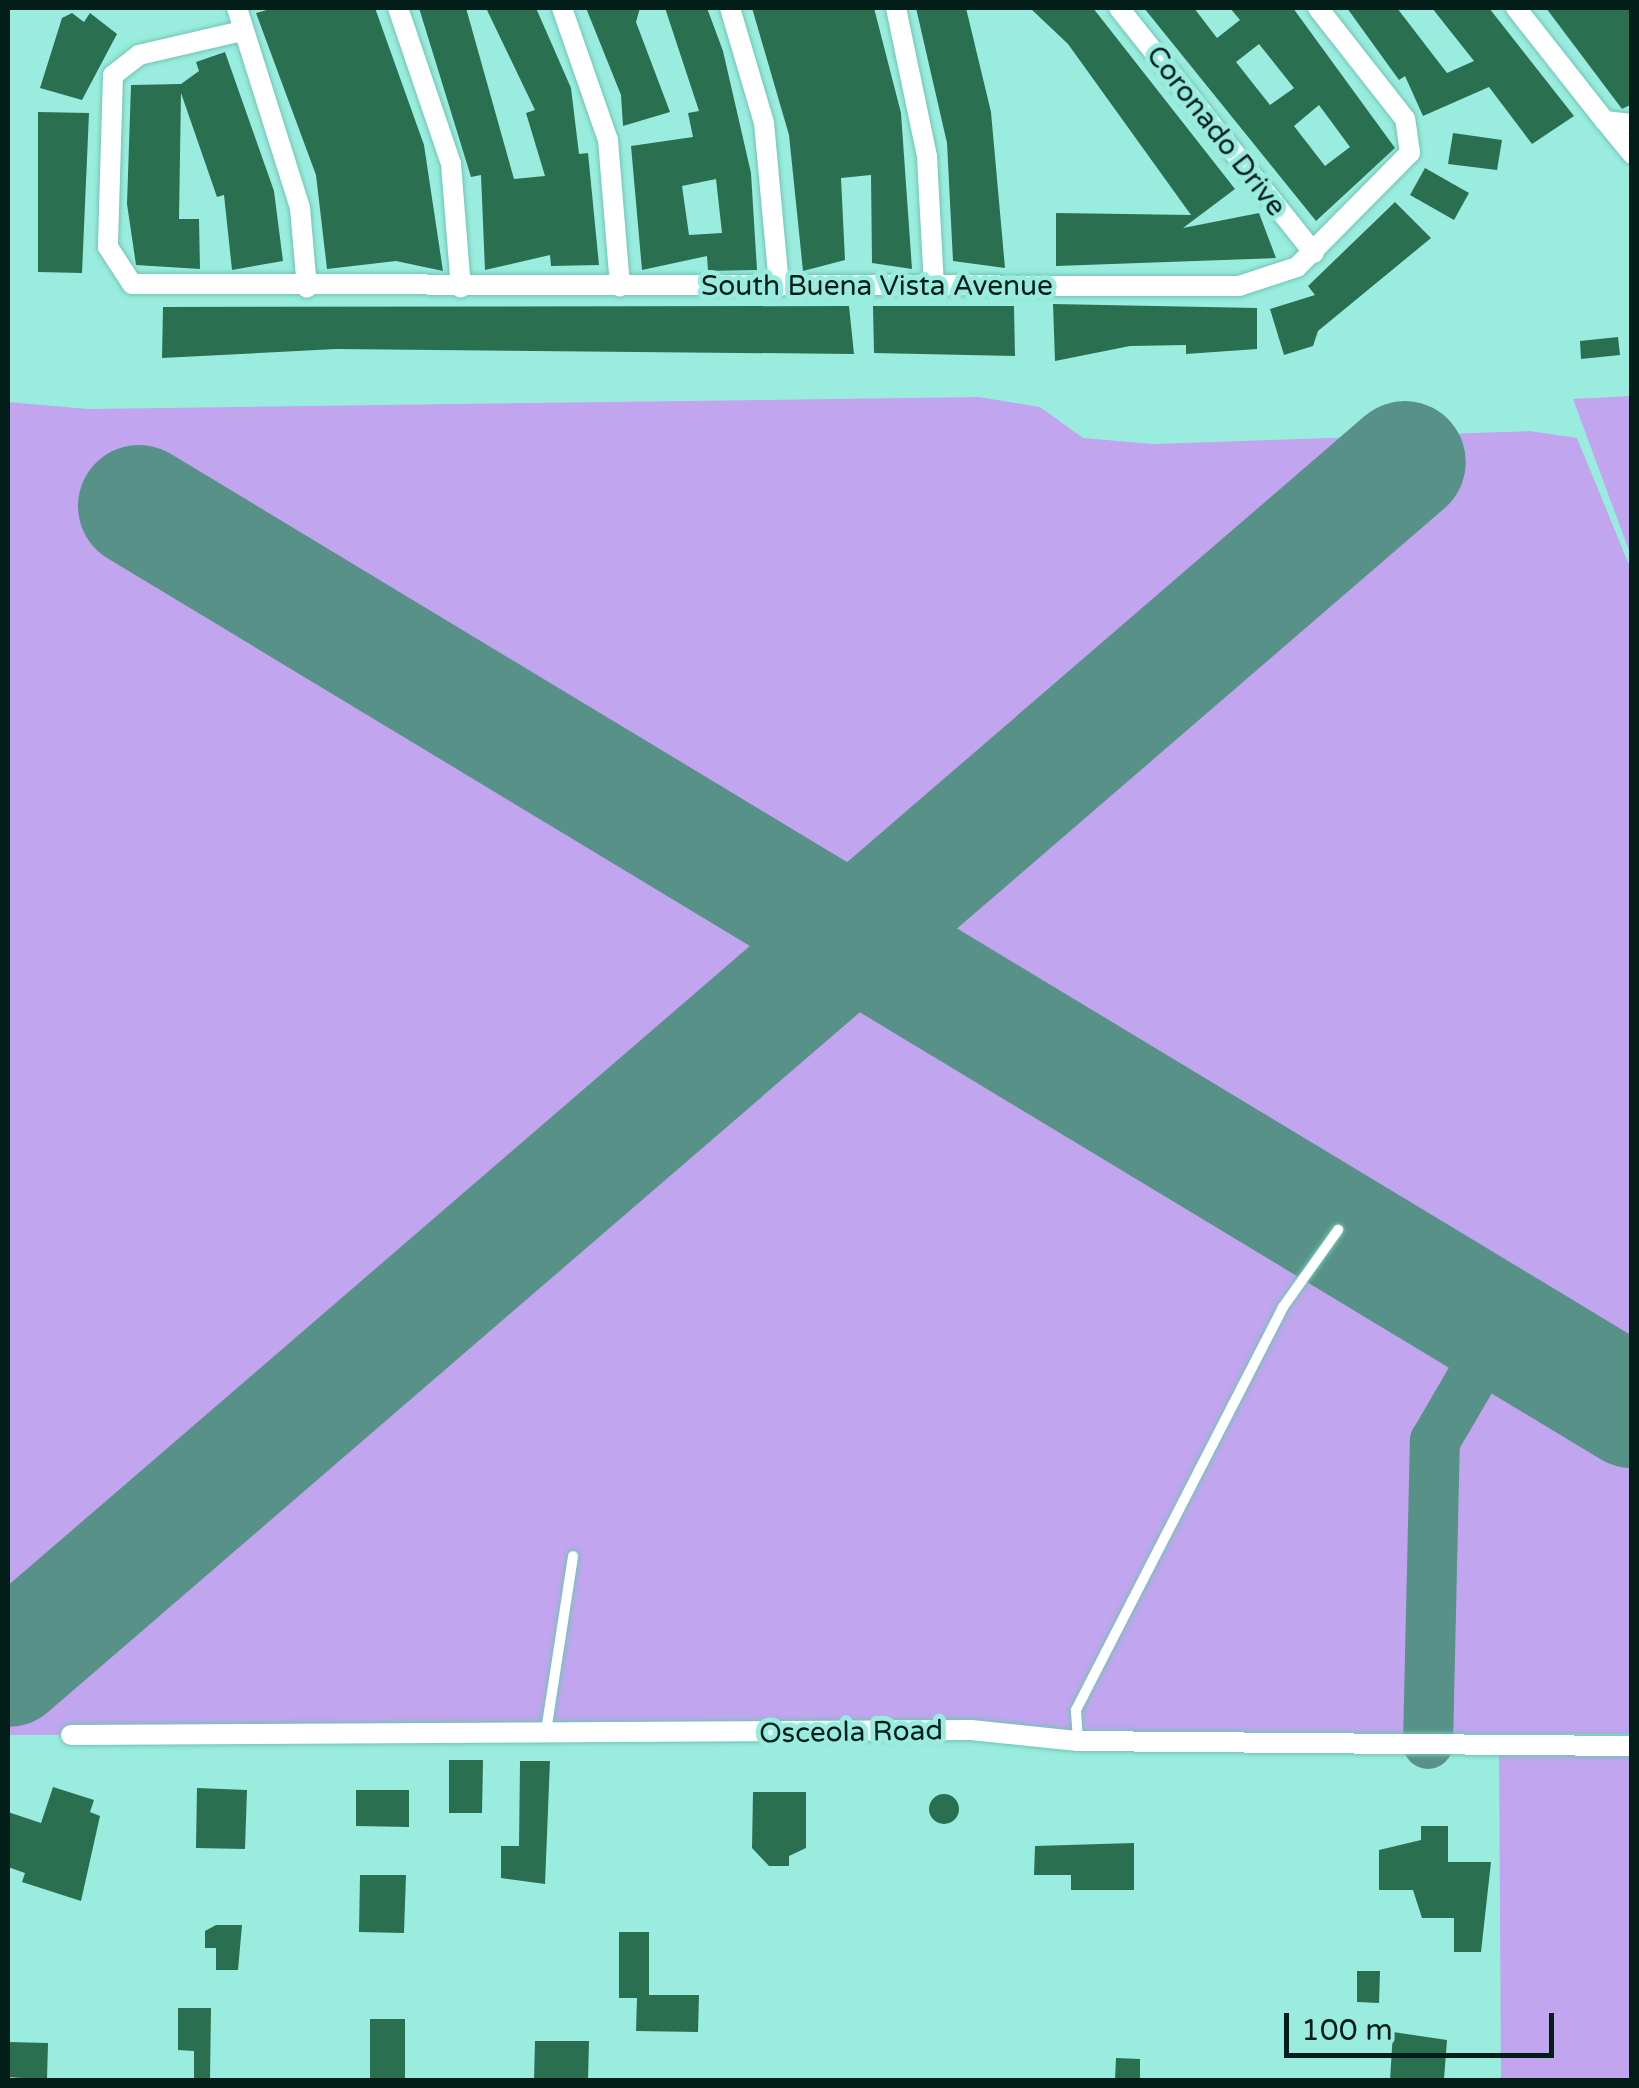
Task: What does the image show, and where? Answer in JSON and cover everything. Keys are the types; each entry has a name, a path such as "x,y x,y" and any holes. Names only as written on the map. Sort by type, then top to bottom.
{"street":[{"path":"237,8 300,208 307,288"},
{"path":"398,8 450,164 461,288"},
{"path":"562,8 608,140 620,287"},
{"path":"730,8 764,123 778,286"},
{"path":"896,8 927,157 934,286"},
{"name":"Coronado Drive","path":"1119,8 1314,253"},
{"name":"South Buena Vista Avenue","path":"242,31 139,56 112,75 108,247 118,274 146,288 1238,286 1287,274 1314,253 1398,174 1411,146 1405,119 1318,8"},
{"path":"1516,8 1618,124 1632,154"},
{"name":"Osceola Road","path":"70,1735 971,1730 1078,1741 1632,1746"}],"lane":[{"path":"1078,1741 1076,1710 1283,1307 1338,1230"},
{"path":"546,1731 573,1556"}],"shaded area":[{"path":"1632,396 1631,556 1573,399"},
{"path":"979,397 1040,407 1083,438 1153,444 1530,431 1577,438 1632,572 1631,1734 8,1735 8,402 88,409"},
{"path":"1631,1749 1631,2080 1501,2080 1499,1750"}],"building":[{"path":"274,8 375,8 424,145 443,271 396,261 327,269 316,175 256,13"},
{"path":"419,8 466,8 514,179 545,176 526,113 535,110 486,8 536,8 571,88 579,154 588,153 599,265 551,266 550,255 485,270 481,175 471,177"},
{"path":"586,8 640,8 636,22 670,112 623,126 621,95"},
{"path":"665,8 707,8 723,51 751,173 757,270 708,271 707,256 642,270 631,146 693,137 688,113 699,111","holes":["716,179 722,233 689,235 682,186"]},
{"path":"752,8 874,8 901,113 912,269 872,263 871,175 841,178 845,260 803,271 789,135"},
{"path":"916,8 966,8 991,112 1005,268 953,261 947,143"},
{"path":"1030,8 1093,8 1235,189 1183,228 1259,213 1276,258 1056,266 1056,213 1191,215 1068,44"},
{"path":"1144,8 1194,8 1217,38 1240,20 1230,8 1293,8 1395,148 1316,221","holes":["1259,44 1294,88 1270,105 1236,62","1319,105 1350,147 1325,166 1294,126"]},
{"path":"1347,8 1397,8 1447,73 1474,61 1432,8 1489,8 1574,116 1532,144 1489,87 1423,116 1405,76 1399,80"},
{"path":"1546,8 1632,8 1632,104 1622,109"},
{"path":"72,13 84,22 90,13 117,34 82,100 40,88 62,18"},
{"path":"225,52 274,191 283,261 232,270 224,195 217,197 181,93 179,219 199,219 200,269 136,265 127,204 131,85 181,84 199,71 196,62"},
{"path":"38,112 89,113 82,273 38,272"},
{"path":"1453,133 1502,140 1497,170 1448,164"},
{"path":"1425,168 1469,193 1454,220 1410,195"},
{"path":"1395,202 1431,238 1318,331 1313,346 1284,355 1270,309 1315,295 1308,286"},
{"path":"1053,304 1257,308 1257,349 1186,354 1186,345 1130,346 1055,361"},
{"path":"849,306 854,354 336,349 162,358 163,307"},
{"path":"873,306 1014,306 1015,356 874,353"},
{"path":"1618,337 1620,355 1581,359 1580,341"},
{"path":"449,1760 483,1760 482,1813 449,1813"},
{"path":"520,1761 550,1761 545,1884 501,1878 501,1846 519,1846"},
{"path":"53,1787 94,1800 90,1812 100,1816 81,1901 22,1882 25,1873 8,1867 8,1812 41,1823"},
{"path":"197,1788 247,1790 245,1849 196,1848"},
{"path":"356,1790 409,1790 409,1827 356,1826"},
{"path":"753,1792 806,1792 806,1848 789,1856 789,1866 769,1866 752,1848"},
{"path":"944,1794 955,1798 959,1809 955,1820 944,1824 933,1820 929,1809 933,1798"},
{"path":"1421,1826 1448,1826 1448,1862 1491,1862 1481,1952 1454,1952 1454,1918 1422,1918 1413,1890 1379,1890 1379,1850 1421,1840"},
{"path":"1134,1843 1134,1890 1071,1890 1071,1875 1034,1875 1035,1846"},
{"path":"360,1875 406,1875 404,1933 359,1932"},
{"path":"216,1925 242,1925 238,1970 216,1970 216,1948 205,1948 205,1931"},
{"path":"619,1932 649,1932 649,1995 699,1995 698,2032 636,2031 637,1998 619,1998"},
{"path":"1357,1971 1380,1971 1379,2003 1357,2002"},
{"path":"178,2008 211,2008 210,2080 194,2080 194,2051 178,2050"},
{"path":"370,2019 405,2019 405,2080 370,2080"},
{"path":"1393,2032 1447,2040 1444,2079 1390,2080"},
{"path":"535,2041 589,2041 588,2080 534,2080"},
{"path":"8,2042 48,2043 47,2080 8,2077"},
{"path":"1116,2058 1140,2059 1140,2080 1115,2080"}],"taxiway":[{"path":"1428,1744 1435,1441 1501,1328"}],"runway":[{"path":"8,1666 1405,462"},
{"path":"139,506 1632,1407"}]}
